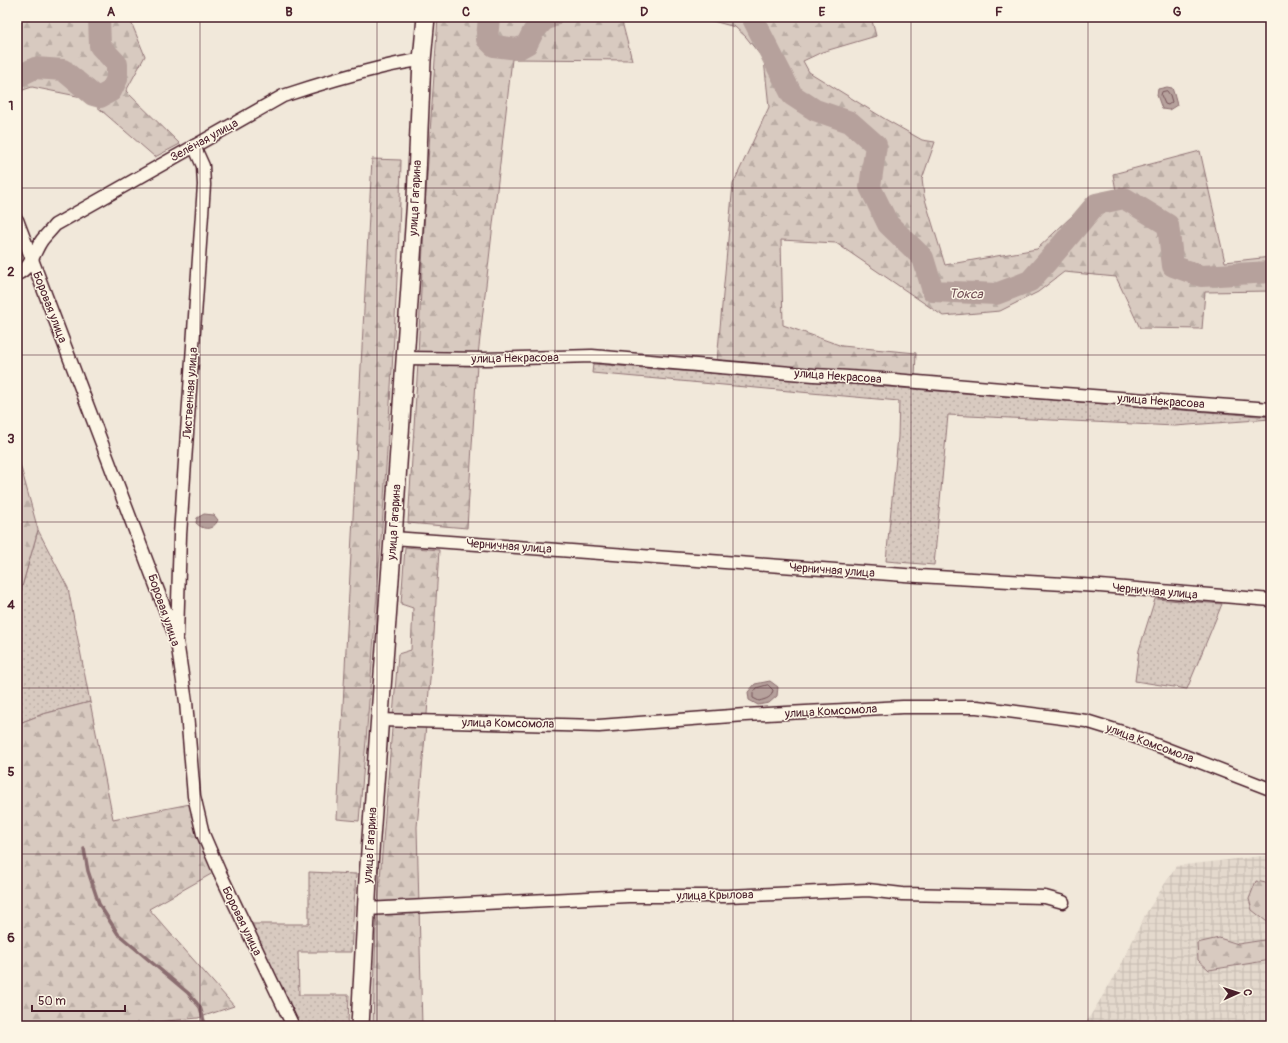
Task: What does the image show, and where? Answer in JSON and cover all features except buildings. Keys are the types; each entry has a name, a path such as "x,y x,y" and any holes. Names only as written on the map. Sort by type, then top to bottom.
{"main road":[{"name":"улица Гагарина","path":"360,1026 366,909 416,198 422,60 426,17"}],"street":[{"name":"Зелёная улица","path":"17,274 23,272 32,259 41,241 55,225 283,96 317,84 365,71 413,60 422,60"},
{"name":"Лиственная улица","path":"177,641 180,535 204,185 203,166 194,146"},
{"name":"Боровая улица","path":"17,220 177,641 186,702 194,796 203,834 219,871 293,1026"},
{"name":"улица Некрасова","path":"404,358 485,360 592,356 814,375 1271,409"},
{"name":"Черничная улица","path":"393,538 918,576 1100,586 1271,600"},
{"name":"улица Комсомола","path":"379,720 599,726 745,715 903,707 978,707 1086,720 1125,733 1270,789"},
{"name":"улица Крылова","path":"366,909 628,896 728,896 868,890 902,894 1045,897 1062,902"}],"shaded area":[{"path":"1271,855 1271,1026 1084,1026 1118,971 1145,915 1176,866"}],"green space":[{"path":"30,17 129,17 145,56 126,91 180,144 155,157 87,98 32,87 17,92 17,22"},
{"path":"438,17 622,17 621,18 632,60 512,59 478,355 418,354 425,205"},
{"path":"698,17 871,17 876,36 822,52 803,61 809,72 885,119 922,140 935,142 922,179 924,196 945,265 1037,249 1089,200 1116,191 1113,174 1200,151 1225,262 1271,257 1271,291 1205,292 1202,329 1140,328 1116,277 1064,272 1038,292 1000,311 943,316 836,243 781,240 783,325 842,346 916,353 915,376 717,361 733,184 769,107 764,60 746,37 735,27"},
{"path":"372,159 401,160 397,287 384,499 359,821 337,819"},
{"path":"418,363 477,364 467,528 408,523"},
{"path":"593,364 1271,417 1271,419 1175,426 948,415 934,565 886,561 898,437 899,401 592,373"},
{"path":"17,453 38,530 21,590 17,594"},
{"path":"38,530 68,588 90,702 43,714 17,724 17,594 21,590"},
{"path":"405,547 439,550 434,634 417,827 422,1026 373,1026 376,928 398,654 411,650 413,608 401,604"},
{"path":"1155,599 1222,604 1187,689 1135,681 1139,650"},
{"path":"90,702 113,819 190,804 197,836 213,873 149,909 234,1006 198,1018 146,1023 152,1026 17,1026 17,724 43,714"},
{"path":"309,872 356,874 351,952 298,952 299,995 349,995 348,1026 299,1026 250,924 309,924"},
{"path":"1256,881 1271,884 1271,925 1252,910 1249,899"},
{"path":"1219,938 1238,944 1271,939 1271,960 1209,970 1198,960 1197,943"}],"water":[{"path":"1167,87 1172,88 1177,105 1169,110 1162,109 1157,95 1158,89"},
{"path":"204,514 214,515 218,520 214,526 205,528 196,523 197,518"},
{"path":"770,681 778,687 777,696 769,703 758,705 749,700 748,692 755,684"}],"waterway":[{"path":"17,77 35,68 63,70 93,95 100,97 111,91 117,79 117,64 100,46 99,17"},
{"name":"Токса","path":"489,17 487,39 494,46 518,49 527,44 533,32 543,21 551,17"},
{"name":"Токса","path":"752,17 792,95 815,110 850,122 876,145 870,187 888,224 923,258 933,291 996,294 1030,281 1096,204 1124,198 1168,225 1173,266 1201,276 1271,272"},
{"path":"84,849 88,871 99,904 118,934 188,993 200,1007 204,1021"}]}
